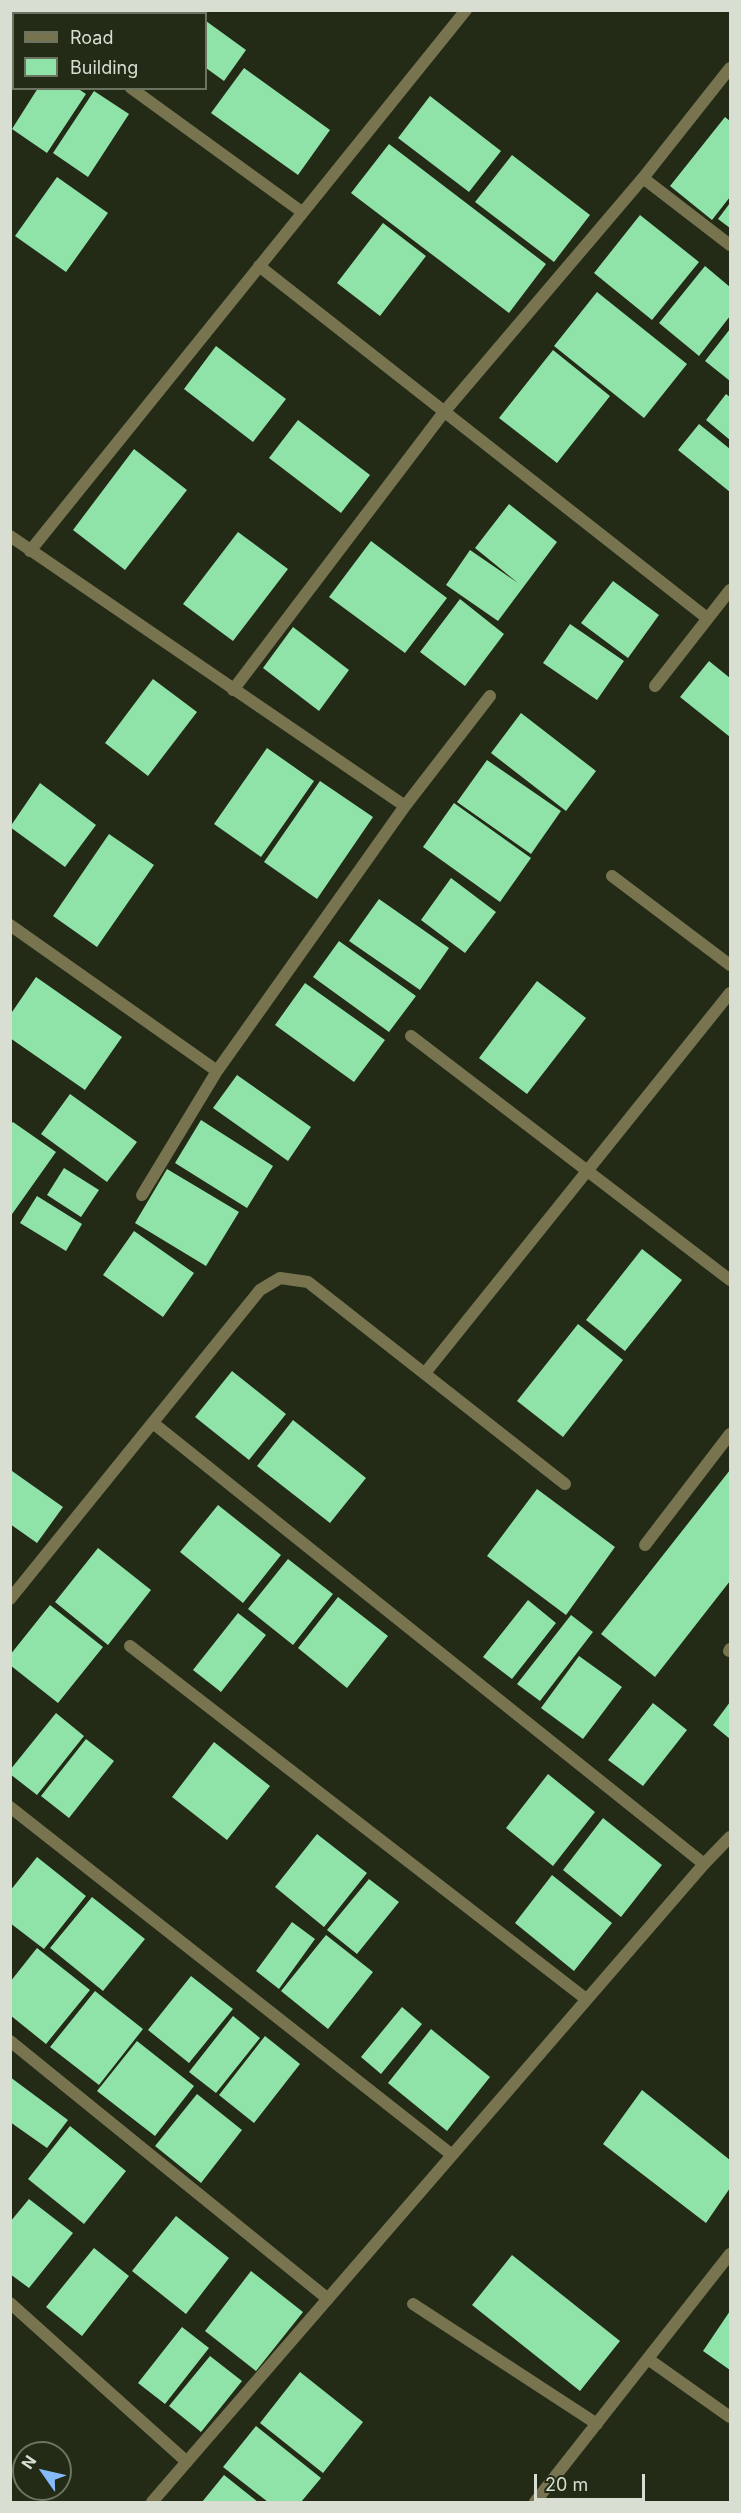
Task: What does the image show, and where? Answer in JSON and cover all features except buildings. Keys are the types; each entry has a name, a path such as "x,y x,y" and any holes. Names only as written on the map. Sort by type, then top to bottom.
{"street":[{"path":"30,551 465,10"},
{"path":"233,690 444,412 643,177 730,68"},
{"path":"134,90 302,212"},
{"path":"643,177 730,244"},
{"path":"259,266 707,618"},
{"path":"10,536 405,806"},
{"path":"656,686 730,590"},
{"path":"142,1195 217,1071 405,806 490,696"},
{"path":"612,876 730,965"},
{"path":"10,925 217,1071"},
{"path":"425,1374 730,993"},
{"path":"411,1036 730,1280"},
{"path":"10,1599 260,1290 280,1278 308,1282 566,1484"},
{"path":"153,1423 704,1864"},
{"path":"645,1545 730,1434"},
{"path":"130,1646 586,1999"},
{"path":"10,1807 452,2155"},
{"path":"152,2502 586,1999 730,1836"},
{"path":"10,2041 328,2299"},
{"path":"535,2502 730,2253"},
{"path":"10,2303 187,2462"},
{"path":"414,2304 597,2424"},
{"path":"648,2359 730,2417"}]}
